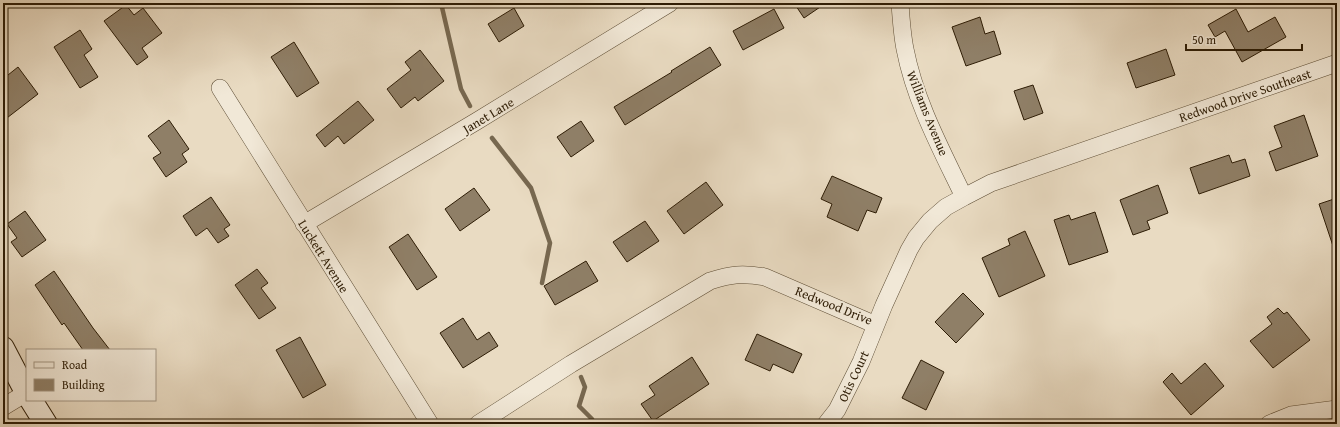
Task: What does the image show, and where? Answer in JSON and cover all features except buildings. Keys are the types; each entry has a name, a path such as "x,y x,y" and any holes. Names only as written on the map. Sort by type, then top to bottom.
{"main road":[{"path":"3,348 26,392"},
{"path":"31,401 46,424"}],"street":[{"name":"Janet Lane","path":"304,224 477,122 670,3"},
{"name":"Williams Avenue","path":"900,3 904,48 914,84 932,130 964,197"},
{"name":"Redwood Drive Southeast","path":"1153,127 1337,63"},
{"name":"Luckett Avenue","path":"220,88 430,424"},
{"name":"Redwood Drive","path":"478,424 571,364 710,281 728,275 747,274 765,277 876,325 909,250 916,238 930,221 946,207 991,184 1153,127"},
{"name":"Otis Court","path":"826,424 837,410 861,362 876,325"},
{"path":"3,407 26,397"},
{"path":"1269,424 1291,416 1337,409"}],"waterway":[{"path":"441,3 461,89 470,106"},
{"path":"492,138 531,188 550,243 542,283"},
{"path":"581,377 585,387 579,406 592,419 593,424"}]}
